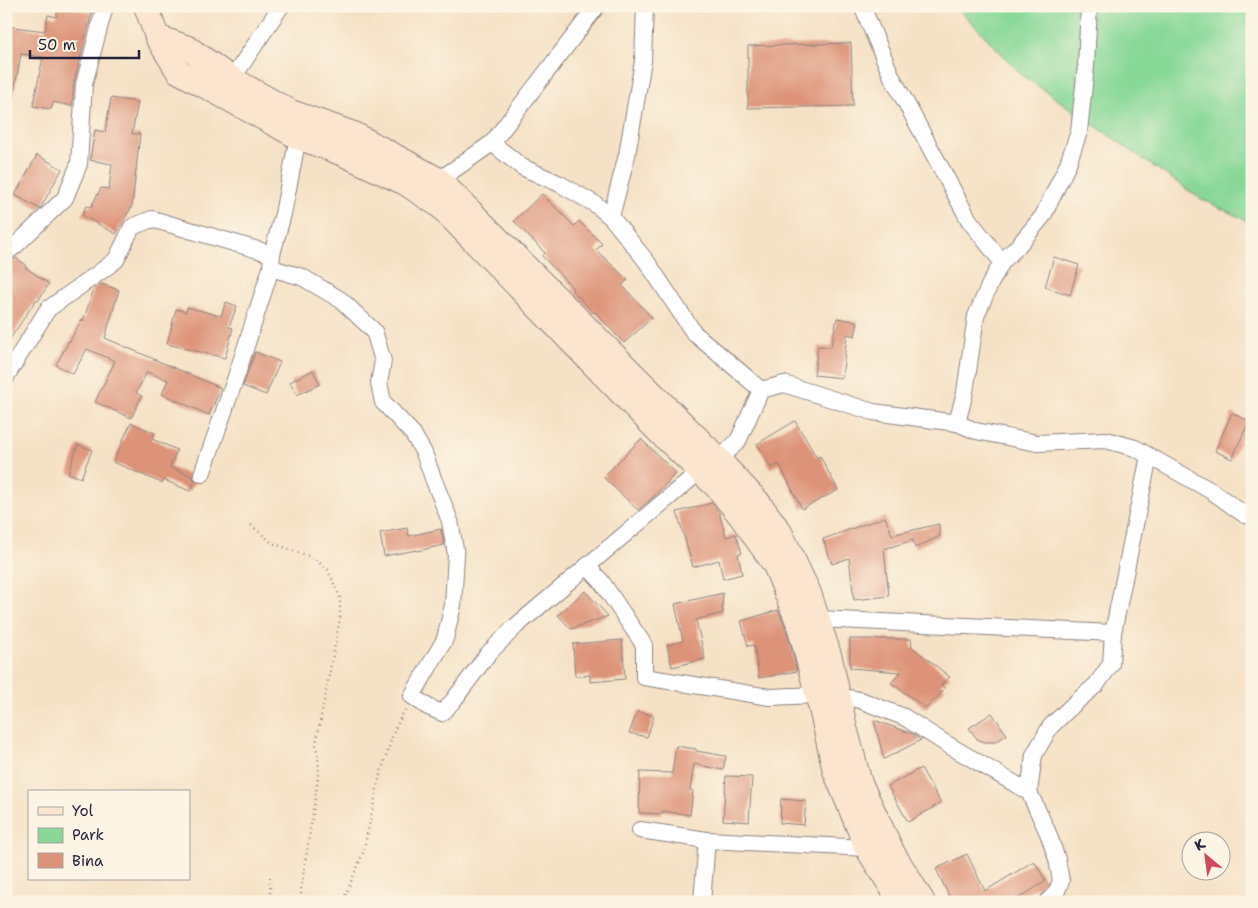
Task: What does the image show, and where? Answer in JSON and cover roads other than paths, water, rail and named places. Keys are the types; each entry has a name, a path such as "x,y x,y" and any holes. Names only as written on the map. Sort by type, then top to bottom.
{"street":[{"path":"6,252 14,247 65,198 79,164 84,84 105,6"},
{"path":"146,6 157,37 178,71 298,137 341,153 405,183 440,206 658,431 758,502 780,532 809,593 830,658 828,696 835,771 868,848 901,902"},
{"path":"232,79 281,6"},
{"path":"439,180 492,143 597,6"},
{"path":"611,216 627,156 643,62 645,6"},
{"path":"862,6 891,75 964,212 1002,262"},
{"path":"957,423 965,392 976,316 1002,262 1043,216 1067,166 1079,132 1086,66 1089,6"},
{"path":"157,37 188,48 232,79 291,112 354,134 439,180 515,255 709,466 718,488 775,565 828,696 845,728 860,783 893,853 923,902"},
{"path":"202,474 237,374 272,261 298,137"},
{"path":"492,143 522,167 560,184 595,204 611,216 647,262 694,333 761,390"},
{"path":"6,378 48,309 116,260 132,227 152,219 272,261 341,300 374,331 383,361 379,384 383,402 414,434 424,453 450,521 456,555 454,606 444,639 412,696 428,707 442,713 488,654 516,626 738,441 761,390"},
{"path":"761,390 784,384 873,412 957,423 976,431 1036,443 1106,440 1135,448 1213,492 1245,515 1252,516"},
{"path":"1047,902 1056,893 1061,881 1057,859 1048,833 1029,792 1034,755 1050,727 1096,686 1111,664 1113,633 1148,456"},
{"path":"587,566 601,581 644,644 644,677 770,697 828,696 860,700 904,717 1029,792"},
{"path":"818,619 1113,633"},
{"path":"640,830 707,840 868,848"},
{"path":"702,902 707,840"}]}
